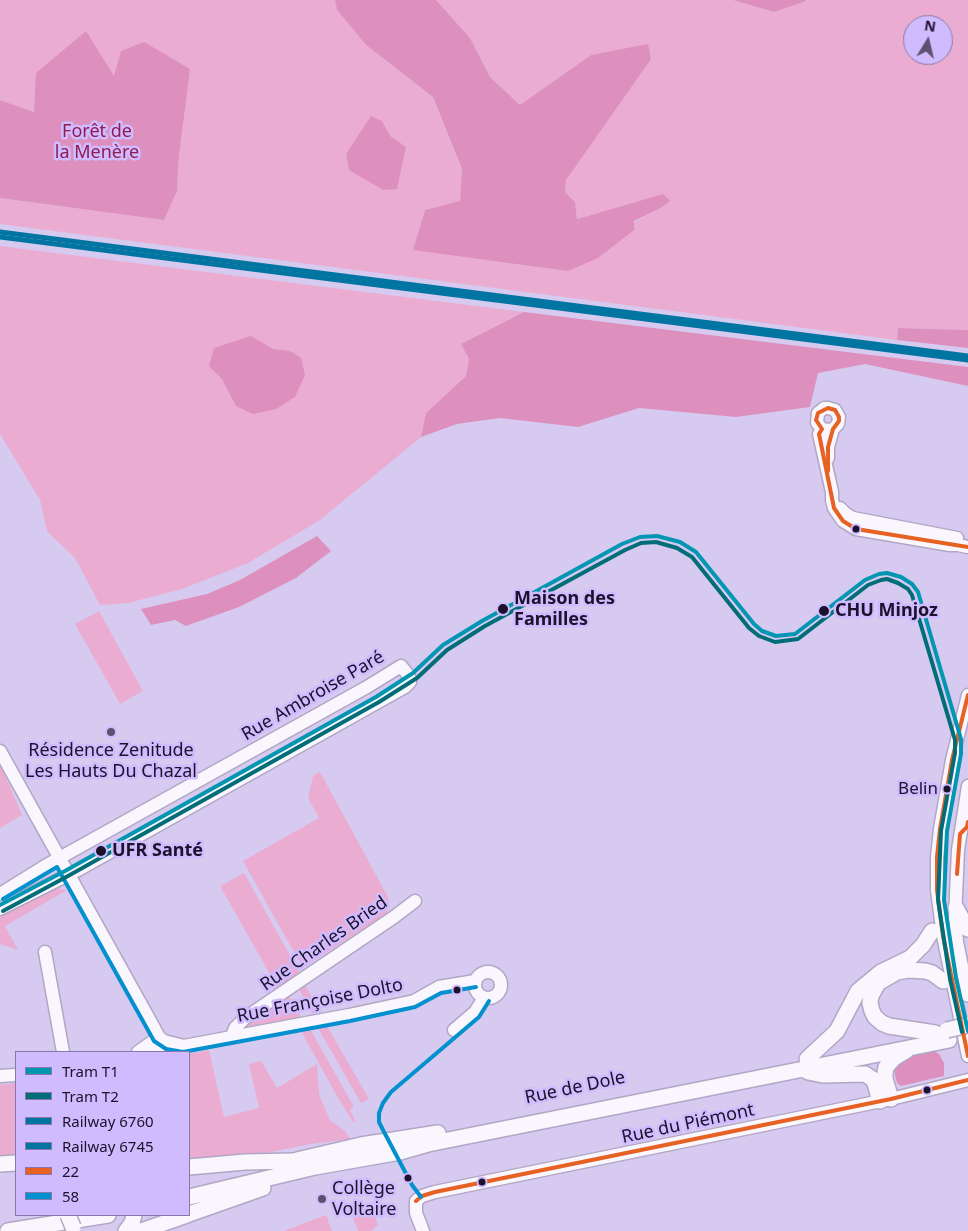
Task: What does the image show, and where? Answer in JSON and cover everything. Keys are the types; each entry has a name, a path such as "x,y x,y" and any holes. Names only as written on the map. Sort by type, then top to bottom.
{"main road":[{"path":"956,908 968,929"},
{"path":"807,1060 837,1031 852,1000 862,987 881,972 910,958 924,945 932,931"},
{"path":"943,1034 894,1027 882,1023 876,1018 870,1003 871,996 878,983 897,972 908,970 932,973 960,991"},
{"name":"Rue de Dole","path":"396,1145 428,1144 915,1045 968,1025"},
{"name":"Rue de Dole","path":"190,1187 293,1161 396,1145 807,1060 943,1034 968,1035"},
{"path":"886,1100 886,1067 894,1058 915,1045"},
{"path":"794,1070 823,1075 865,1074 874,1080 886,1100"},
{"name":"Rue de Dole","path":"190,1197 315,1167 365,1151"},
{"path":"190,1168 245,1162 293,1161"},
{"path":"0,1164 15,1164"},
{"path":"190,1213 315,1167"},
{"path":"0,1173 15,1173"},
{"path":"0,1222 38,1216"},
{"path":"8,1231 102,1216"},
{"path":"126,1231 134,1216"},
{"path":"141,1231 182,1216"}],"street":[{"path":"828,429 819,434 834,508 843,521 856,529 887,529 968,540"},
{"path":"887,529 968,547"},
{"name":"Rue Ambroise Paré","path":"0,894 59,858 367,687 401,666 409,676 410,682 405,687 68,875 0,909"},
{"path":"932,931 937,890 937,856 940,828 952,760 963,739 968,695"},
{"path":"0,751 68,875 164,1040"},
{"path":"968,786 958,850 956,908 960,991 968,1056"},
{"path":"937,890 942,931 960,991"},
{"name":"Rue Charles Bried","path":"232,1036 235,1028 245,1018 415,901"},
{"path":"45,952 63,1051"},
{"path":"488,972 496,974 499,977 501,986 498,994 491,998 484,998 475,990 475,982 480,974 488,972"},
{"name":"Rue Françoise Dolto","path":"164,1040 184,1046 414,1001 439,988 475,982"},
{"path":"454,1030 476,1012 484,998"},
{"path":"140,1051 164,1040"},
{"path":"156,1051 164,1040"},
{"path":"0,1076 15,1075"},
{"name":"Rue du Piémont","path":"423,1231 416,1213 416,1201 422,1196 435,1192 886,1100 968,1080"}],"shaded area":[{"path":"0,0 335,0 337,10 366,45 433,97 462,170 460,202 425,210 413,250 634,222 659,209 663,194 577,219 575,202 565,192 566,180 648,45 591,55 520,105 490,77 470,38 436,0 733,0 774,12 806,0 968,0 968,330 898,328 897,340 0,224 0,198 164,220 177,191 179,155 114,77 34,112 0,100"},
{"path":"0,246 524,312 461,344 469,359 466,376 426,413 421,437 320,520 248,563 182,589 128,603 100,605 75,558 47,531 40,500 0,434"},
{"path":"99,611 143,691 120,704 75,624"},
{"path":"0,764 22,815 0,828"},
{"path":"320,772 388,897 389,905 387,913 303,968 243,861 319,818 308,798 313,776"},
{"path":"244,873 301,975 279,990 220,886"},
{"path":"55,888 67,890 5,926 18,950 0,944 0,917"},
{"path":"305,985 320,1012 313,1014 299,989"},
{"path":"289,996 301,1017 244,1027"},
{"path":"327,1026 369,1099 361,1103 318,1028"},
{"path":"310,1029 354,1107 350,1110 356,1122 353,1122 337,1096 301,1031"},
{"path":"209,1050 224,1117 259,1108 249,1064 261,1061 277,1088 317,1064 319,1094 325,1109 330,1120 345,1131 350,1139 311,1144 251,1156 190,1162 190,1054"},
{"path":"15,1083 15,1154 0,1155 0,1085"},
{"path":"369,1203 378,1225 371,1231 358,1231 350,1210"},
{"path":"326,1215 332,1231 284,1231"}],"green space":[{"path":"335,0 436,0 470,38 490,77 520,105 591,55 648,44 651,59 566,180 565,192 575,202 577,219 663,194 670,201 659,209 634,221 634,230 598,258 568,271 413,250 425,210 460,201 462,169 433,97 366,45 337,10"},
{"path":"733,0 806,0 806,1 774,12"},
{"name":"Forêt de la Menère","path":"86,31 114,76 121,51 144,42 190,69 179,155 177,191 164,220 0,198 0,100 34,112 36,73"},
{"path":"371,116 382,121 390,136 406,147 397,189 383,190 349,170 346,154"},
{"path":"524,312 968,367 968,386 865,364 818,373 810,407 736,417 639,408 578,427 500,418 457,424 421,437 426,413 466,376 469,359 461,344"},
{"path":"898,328 968,330 968,348 897,340"},
{"path":"251,336 273,349 290,351 301,358 305,375 295,397 276,409 253,414 236,406 222,379 209,366 214,348"},
{"path":"317,536 331,551 296,578 239,607 186,626 175,620 151,625 141,609 207,594 240,580"},
{"path":"932,1050 939,1054 944,1063 944,1076 901,1086 897,1083 895,1069 899,1061 908,1055"}],"tram line":[{"name":"T1","path":"0,905 65,871 376,697 413,673 443,645 482,621 622,544 640,537 657,536 680,542 696,552 754,624 762,631 776,636 795,634 865,580 879,574 887,573 901,577 912,584 918,592 961,739 961,754 947,831 944,900 956,978 968,1031"},
{"name":"T2","path":"3,911 379,702 417,678 447,650 485,626 625,550 641,543 656,542 677,548 692,557 749,628 759,636 775,642 798,639 868,585 881,580 887,579 898,583 908,589 912,595 955,740 955,753 941,831 938,900 950,979 962,1032"}],"rail line":[{"name":"6745","path":"0,232 968,356"},
{"name":"6760","path":"0,237 968,360"}],"transit line":[{"name":"22","path":"828,471 828,447 833,429 839,421 835,410 828,408 818,413 816,420 822,429 819,434 834,508 843,521 856,529 968,547"},
{"name":"22","path":"968,695 952,760 937,857 937,890 943,936 968,1056"},
{"name":"22","path":"957,874 960,834 967,827 968,822"},
{"name":"58","path":"3,899 57,867 154,1041 166,1049 177,1051"},
{"name":"58","path":"188,1051 415,1007 441,993 476,987"},
{"name":"58","path":"421,1197 412,1185 379,1122 379,1113 391,1092 479,1017 489,1001"},
{"name":"22","path":"416,1201 422,1196 435,1192 891,1099 968,1080"}],"place":[{"name":"Maison des Familles","path":"503,609"},
{"name":"CHU Minjoz","path":"824,611"},
{"name":"Résidence Zenitude Les Hauts Du Chazal","path":"111,732"},
{"name":"Belin","path":"947,789"},
{"name":"UFR Santé","path":"101,851"},
{"name":"Collège Voltaire","path":"322,1199"}]}
